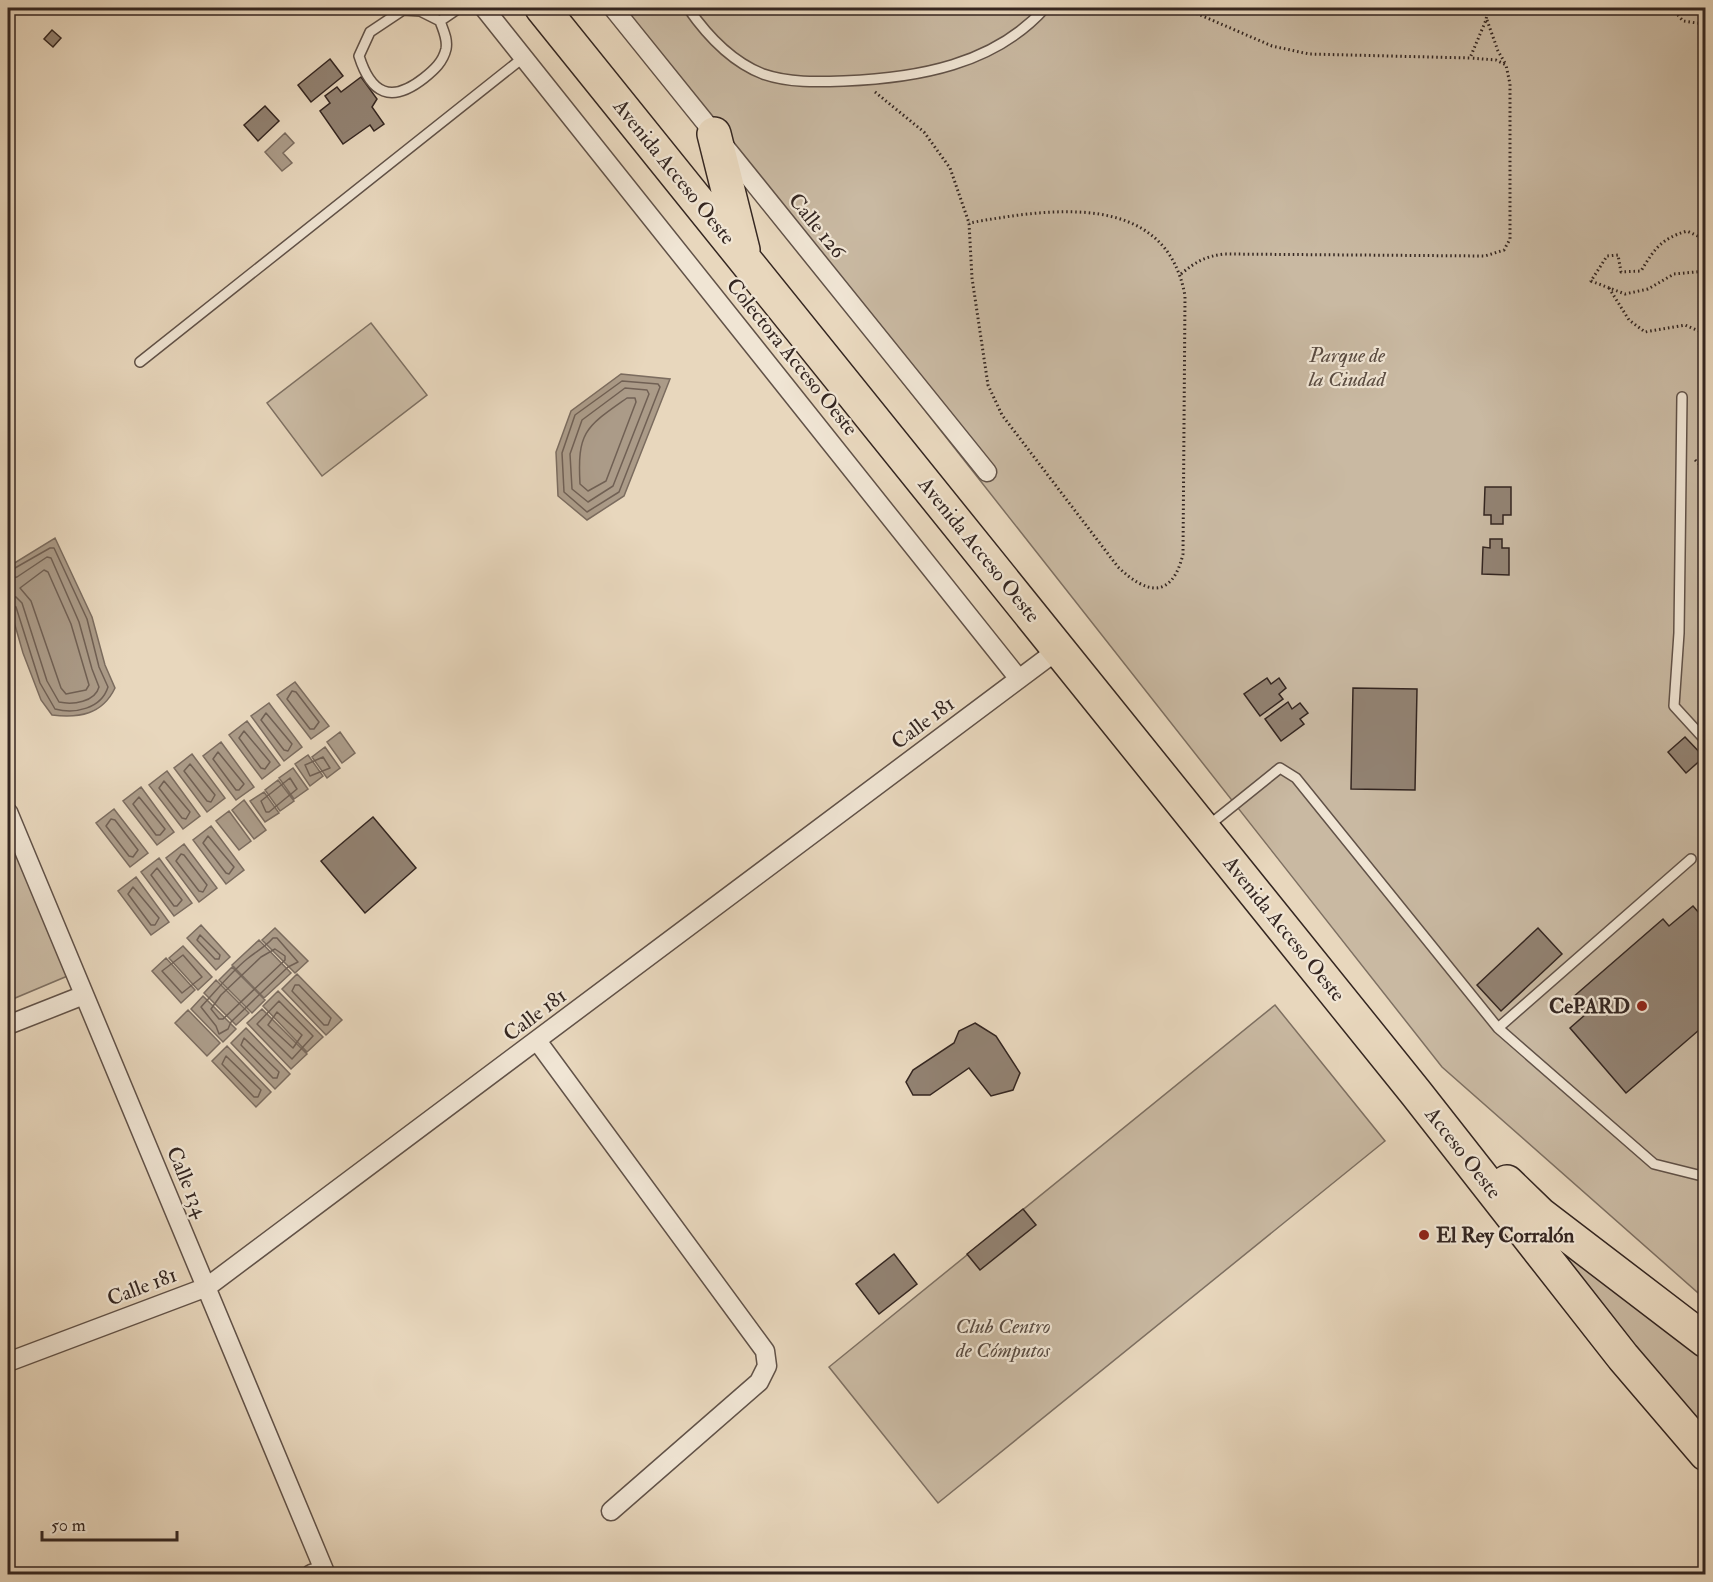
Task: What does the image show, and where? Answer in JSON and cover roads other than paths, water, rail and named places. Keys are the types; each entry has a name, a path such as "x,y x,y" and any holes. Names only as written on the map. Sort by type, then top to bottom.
{"highway":[{"name":"Avenida Acceso Oeste","path":"542,8 1416,1093"},
{"path":"714,134 745,261"},
{"name":"Acceso Oeste","path":"1416,1093 1540,1214 1706,1341"},
{"name":"Acceso Oeste","path":"1416,1093 1623,1357 1706,1454"}],"street":[{"name":"Colectora Acceso Oeste","path":"484,8 1019,679"},
{"name":"Calle 126","path":"613,8 987,472"},
{"name":"Calle 181","path":"8,1362 207,1287 538,1042 1059,649"},
{"name":"Calle 134","path":"8,812 207,1287 317,1572"},
{"path":"8,1025 84,995"},
{"path":"538,1042 765,1351 767,1366 759,1382 611,1511"}],"lane":[{"path":"440,21 459,8"},
{"path":"688,8 717,43 760,73 804,82 859,80 927,73 959,64 1011,37 1044,8"},
{"path":"403,10 420,11 440,21 446,38 446,49 437,68 407,91 395,93 379,90 366,76 359,56 370,32 403,10"},
{"path":"140,362 524,57"},
{"path":"1682,397 1679,633 1674,706 1706,741"},
{"path":"1204,830 1280,768 1296,778 1498,1028 1654,1164 1706,1177"},
{"path":"1498,1028 1690,859"}],"water":[{"path":"285,133 294,143 283,153 292,163 282,171 265,152"},
{"path":"621,374 670,379 624,496 587,520 558,496 556,452 571,411"},
{"path":"55,538 92,617 105,665 115,688 103,704 89,713 80,715 52,715 41,700 23,653 8,601 8,567"},
{"path":"295,682 329,726 311,739 277,695"},
{"path":"269,703 302,747 284,761 251,716"},
{"path":"247,721 280,765 262,779 229,735"},
{"path":"340,732 355,753 342,763 327,742"},
{"path":"221,742 254,787 236,800 203,756"},
{"path":"325,747 340,768 327,778 312,757"},
{"path":"192,754 225,798 207,812 174,768"},
{"path":"308,755 323,776 310,786 295,764"},
{"path":"293,768 308,789 294,799 279,778"},
{"path":"167,771 200,816 183,829 149,785"},
{"path":"278,780 294,801 280,811 265,790"},
{"path":"141,787 174,832 157,845 123,801"},
{"path":"264,792 279,813 265,822 250,801"},
{"path":"244,800 266,830 254,839 232,810"},
{"path":"114,809 148,853 130,867 96,823"},
{"path":"229,811 251,841 239,850 216,821"},
{"path":"211,826 244,870 226,884 193,840"},
{"path":"184,844 217,888 199,902 166,858"},
{"path":"159,858 192,903 174,916 141,872"},
{"path":"136,877 169,922 151,935 118,891"},
{"path":"201,925 230,957 216,970 187,938"},
{"path":"275,928 308,961 295,973 262,940"},
{"path":"259,940 291,973 264,998 232,965"},
{"path":"183,946 212,977 198,990 169,958"},
{"path":"166,958 195,990 181,1003 152,971"},
{"path":"232,967 265,1000 252,1013 219,980"},
{"path":"297,974 342,1020 326,1035 282,989"},
{"path":"216,980 249,1013 236,1025 204,993"},
{"path":"278,991 323,1037 307,1052 263,1006"},
{"path":"203,996 236,1029 223,1042 191,1009"},
{"path":"262,1009 307,1054 291,1069 247,1023"},
{"path":"188,1010 220,1043 207,1056 175,1023"},
{"path":"246,1028 290,1074 275,1089 231,1043"},
{"path":"227,1046 271,1092 256,1107 212,1061"}],"place":[{"name":"CePARD","path":"1642,1006"},
{"name":"El Rey Corralón","path":"1424,1235"}],"park label":[{"name":"Parque de la Ciudad","path":"1347,367"},
{"name":"Club Centro de Cómputos","path":"1003,1338"}]}
